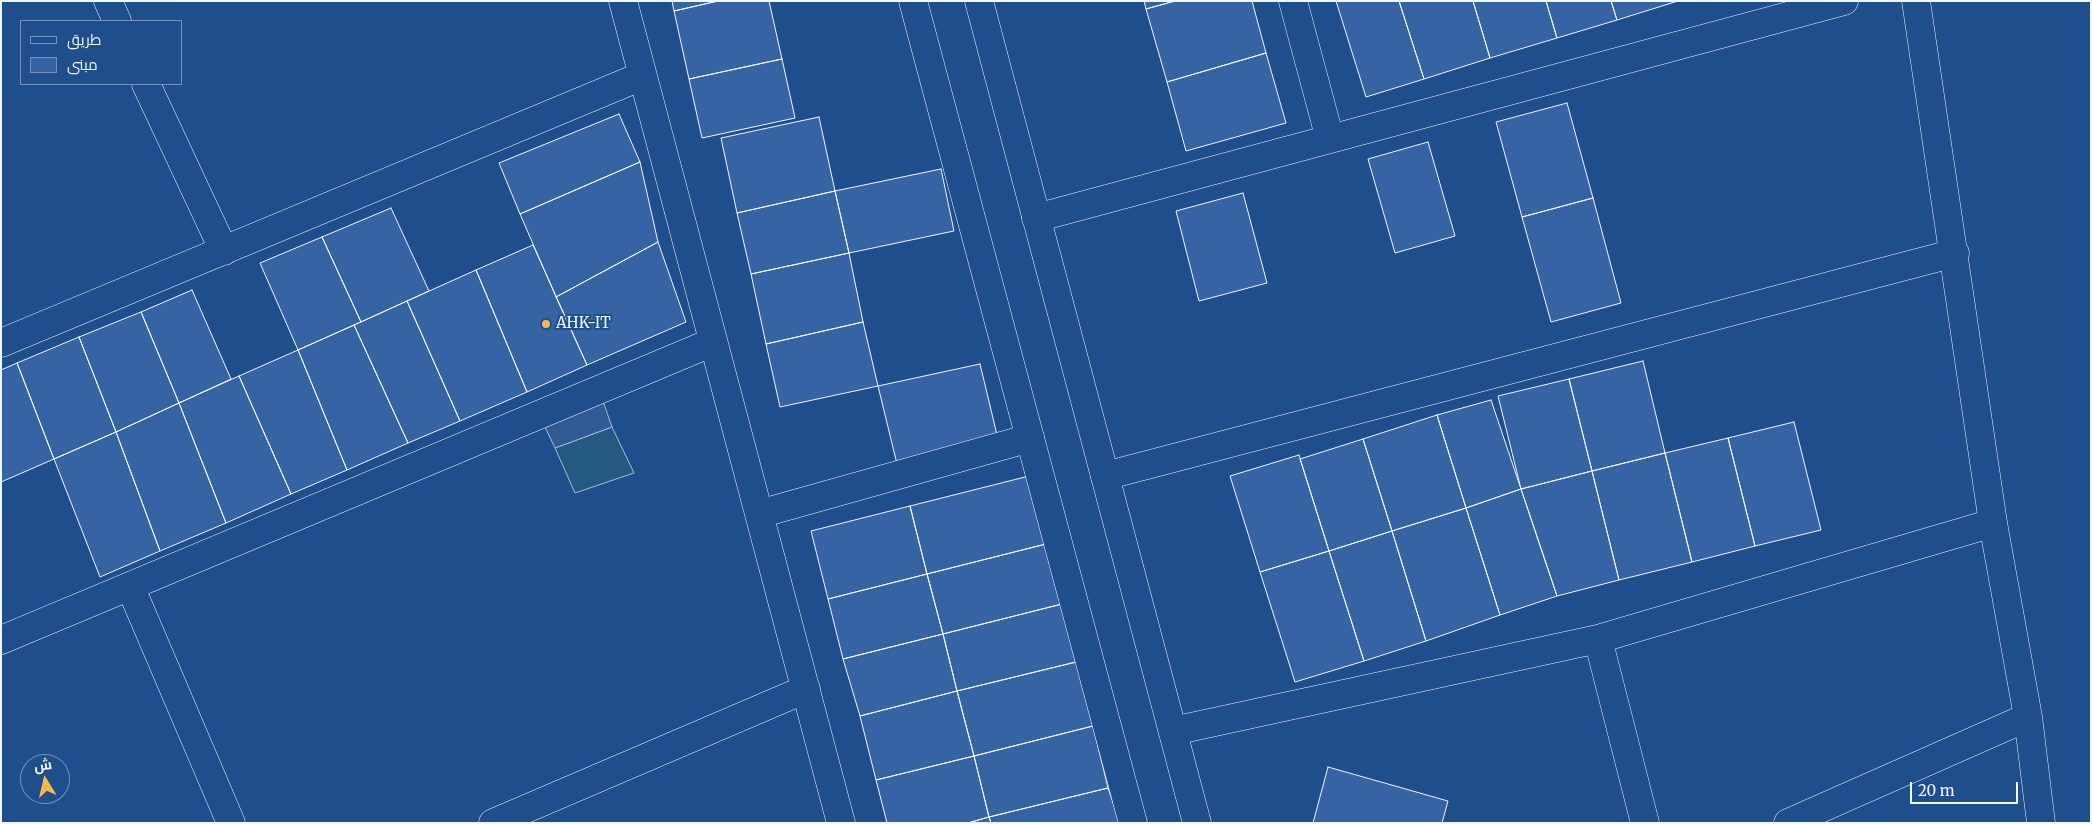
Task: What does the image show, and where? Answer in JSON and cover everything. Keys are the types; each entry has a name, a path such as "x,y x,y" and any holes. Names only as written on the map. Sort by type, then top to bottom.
{"street":[{"path":"108,1 117,20"},
{"path":"622,1 841,823"},
{"path":"913,1 1133,823"},
{"path":"979,1 1197,823"},
{"path":"1293,1 1330,139"},
{"path":"1036,218 1844,1"},
{"path":"1916,1 1955,253 1993,523 2028,717 2041,823"},
{"path":"1,343 642,76"},
{"path":"146,85 224,251"},
{"path":"1105,476 1955,253"},
{"path":"1,640 713,342"},
{"path":"759,514 1030,438"},
{"path":"1173,731 1598,639 1993,523"},
{"path":"130,586 231,823"},
{"path":"1598,639 1646,823"},
{"path":"493,823 806,689"},
{"path":"1788,823 2028,717"}],"shaded area":[{"path":"603,401 612,427 555,448 543,423"},
{"path":"612,427 634,473 575,493 555,448"}],"building":[{"path":"672,1 718,1 674,11"},
{"path":"718,1 769,1 782,59 689,79 674,11"},
{"path":"1144,1 1175,1 1146,9"},
{"path":"1175,1 1252,1 1266,53 1167,82 1146,9"},
{"path":"1336,1 1399,1 1424,79 1366,97"},
{"path":"1399,1 1473,1 1490,58 1424,79"},
{"path":"1473,1 1546,1 1557,38 1490,58"},
{"path":"1546,1 1611,1 1617,20 1557,38"},
{"path":"1611,1 1678,1 1617,20"},
{"path":"1266,53 1286,123 1186,151 1167,82"},
{"path":"782,59 795,118 702,138 689,79"},
{"path":"1567,103 1593,198 1522,217 1496,122"},
{"path":"619,114 640,162 520,214 499,163"},
{"path":"819,117 835,191 737,213 721,138"},
{"path":"1428,142 1455,236 1395,253 1368,159"},
{"path":"640,162 658,242 556,297 520,214"},
{"path":"941,169 954,231 849,253 835,191"},
{"path":"835,191 849,253 751,274 737,213"},
{"path":"1243,193 1267,283 1199,301 1176,211"},
{"path":"1593,198 1621,303 1551,322 1522,217"},
{"path":"391,208 429,291 361,322 322,237"},
{"path":"322,237 361,322 298,350 260,263"},
{"path":"658,242 686,322 587,365 556,297"},
{"path":"533,245 587,365 527,392 476,270"},
{"path":"849,253 863,322 766,344 751,274"},
{"path":"476,270 527,392 460,421 407,301"},
{"path":"192,290 231,379 179,403 141,312"},
{"path":"407,301 460,421 408,443 354,325"},
{"path":"141,312 179,403 116,432 79,337"},
{"path":"863,322 878,386 780,407 766,344"},
{"path":"354,325 408,443 347,470 298,350"},
{"path":"79,337 116,432 54,459 17,363"},
{"path":"298,350 347,470 291,494 239,376"},
{"path":"1643,361 1665,453 1592,471 1569,379"},
{"path":"17,363 54,459 1,482 1,370"},
{"path":"980,364 998,439 898,468 878,386"},
{"path":"239,376 291,494 226,523 179,403"},
{"path":"1569,379 1592,471 1521,489 1498,396"},
{"path":"1491,400 1521,489 1466,508 1437,415"},
{"path":"179,403 226,523 160,551 116,432"},
{"path":"1437,415 1466,508 1392,531 1363,439"},
{"path":"1794,422 1821,530 1755,546 1728,438"},
{"path":"116,432 160,551 100,577 54,459"},
{"path":"1728,438 1755,546 1692,562 1665,453"},
{"path":"1363,439 1392,531 1329,551 1300,459"},
{"path":"1665,453 1692,562 1619,580 1592,471"},
{"path":"1299,455 1329,551 1260,572 1230,476"},
{"path":"1592,471 1619,580 1557,596 1521,489"},
{"path":"1029,476 1046,544 927,574 910,506"},
{"path":"1521,489 1557,596 1500,615 1466,508"},
{"path":"910,506 927,574 828,599 811,531"},
{"path":"1466,508 1500,615 1426,641 1392,531"},
{"path":"1392,531 1426,641 1364,661 1329,551"},
{"path":"1046,544 1062,604 943,634 927,574"},
{"path":"1329,551 1364,661 1295,682 1260,572"},
{"path":"927,574 943,634 843,659 828,599"},
{"path":"1062,604 1076,662 957,691 943,634"},
{"path":"943,634 957,691 860,716 843,659"},
{"path":"1076,662 1093,726 974,756 957,691"},
{"path":"957,691 974,756 876,780 860,716"},
{"path":"1093,726 1108,788 989,817 974,756"},
{"path":"974,756 989,817 968,823 887,823 876,780"},
{"path":"1328,767 1448,801 1442,823 1313,823"},
{"path":"1108,788 1120,823 991,823 989,817"},
{"path":"989,817 991,823 968,823"}],"place":[{"name":"AHK-IT","path":"546,324"}]}
